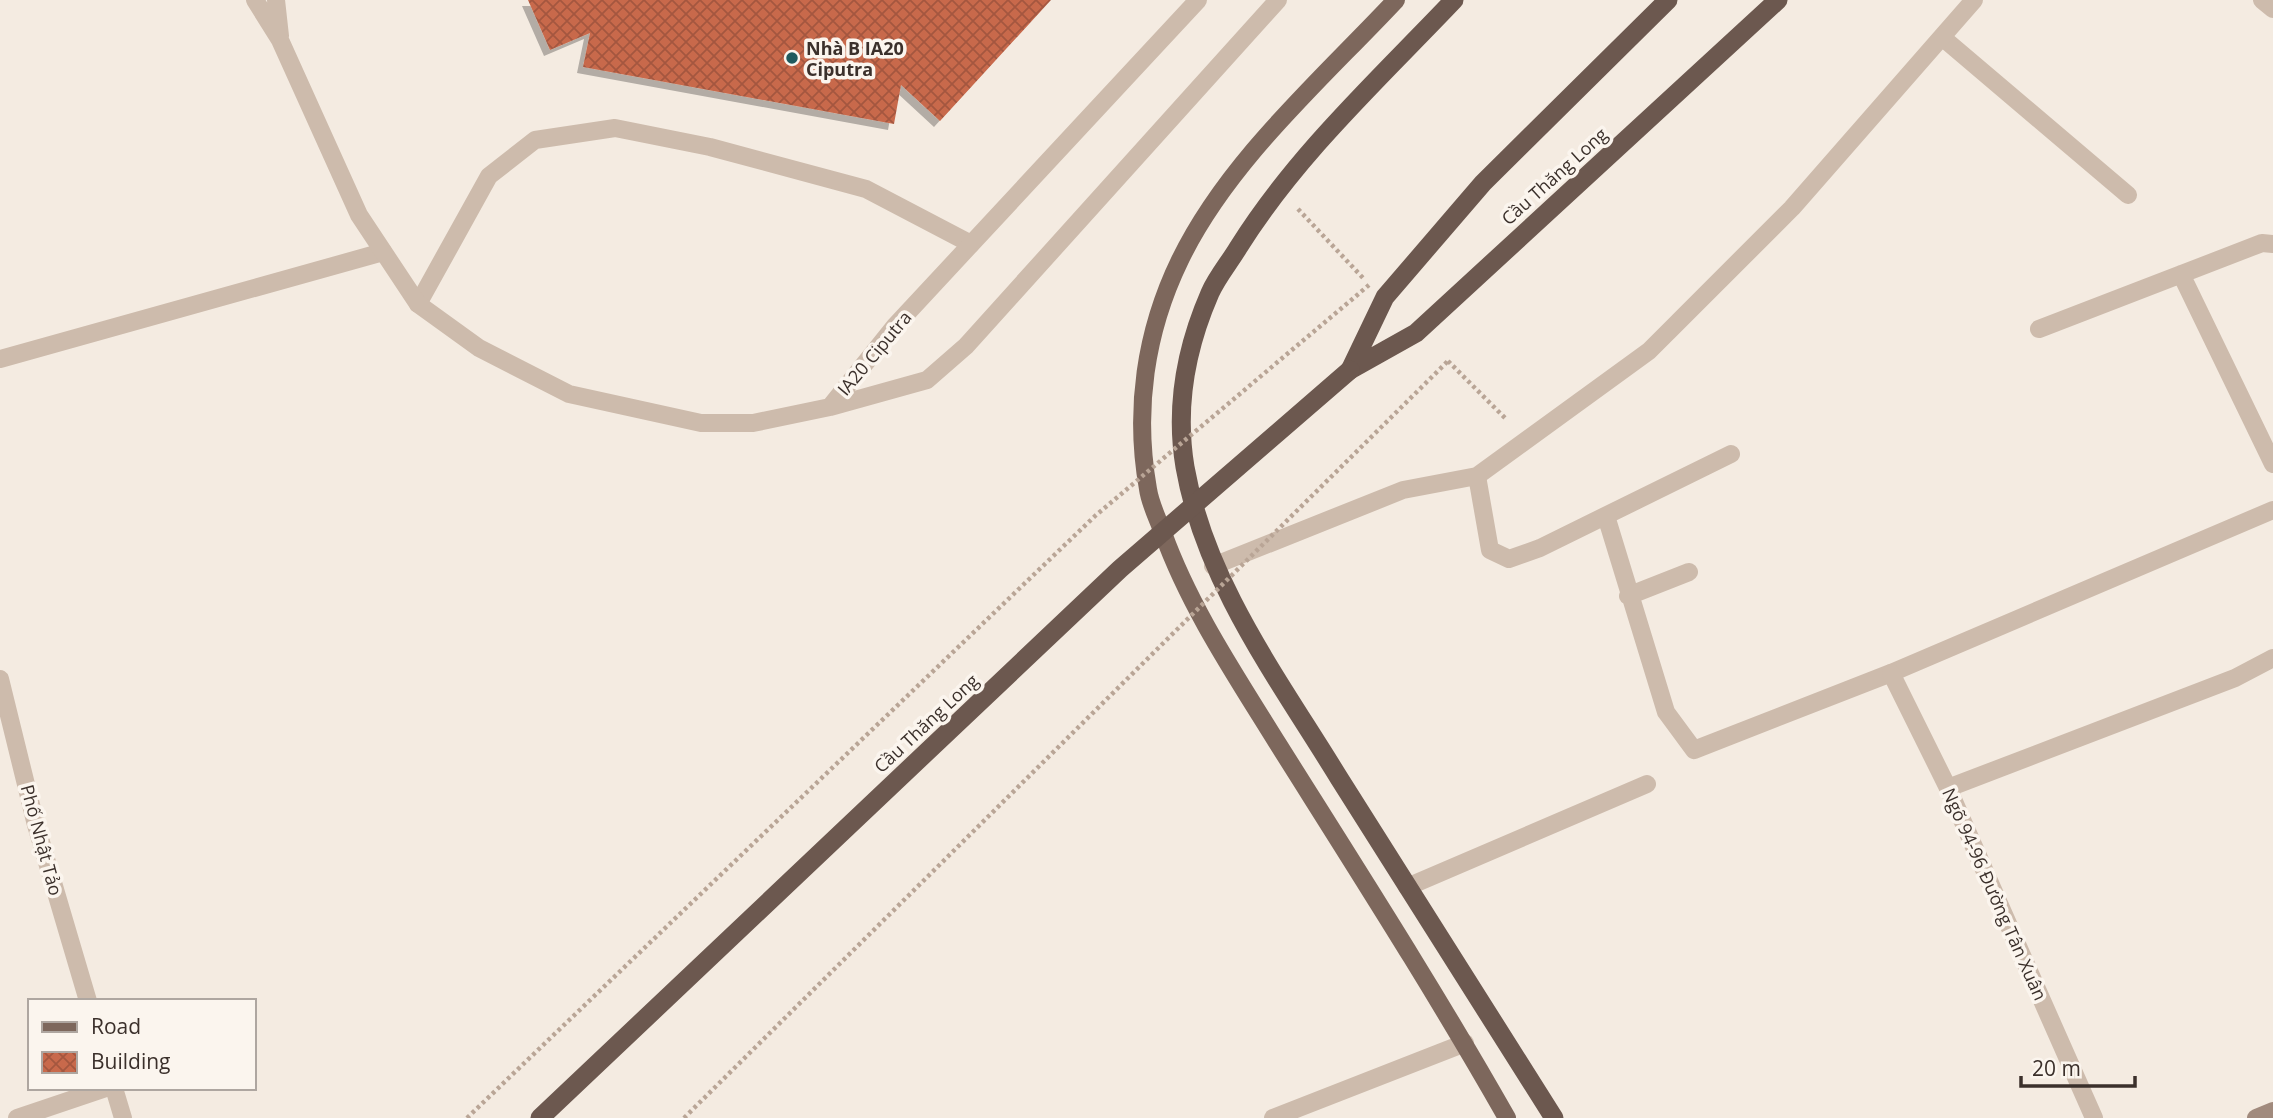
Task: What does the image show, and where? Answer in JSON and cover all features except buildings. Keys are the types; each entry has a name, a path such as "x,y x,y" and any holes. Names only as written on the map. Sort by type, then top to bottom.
{"highway":[{"path":"1454,0 1314,147 1259,215 1212,290 1188,352 1181,410 1185,467 1213,566 1278,680 1554,1118"},
{"name":"Cầu Thăng Long","path":"1350,370 1385,297 1483,183 1668,0"},
{"name":"Cầu Thăng Long","path":"540,1118 1120,569 1350,370 1416,333 1779,0"}],"main road":[{"path":"1396,0 1247,159 1207,210 1180,261 1159,310 1144,374 1141,432 1148,493 1175,566 1225,659 1465,1043 1507,1118"},
{"path":"2256,1118 2273,1111"}],"street":[{"path":"255,0 280,40 359,215 418,304 480,348 569,394 701,423 753,423 830,407"},
{"path":"276,0 280,40"},
{"name":"IA20 Ciputra","path":"830,407 927,380 966,346 1278,0"},
{"path":"1213,566 1403,489 1477,476 1649,351 1792,208 1974,0"},
{"path":"2262,0 2273,9"},
{"name":"IA20 Ciputra","path":"830,407 895,326 1192,2"},
{"path":"1943,38 2128,195"},
{"path":"418,304 489,176 536,140 615,128 710,147 866,189 971,244"},
{"path":"2039,329 2262,243 2273,244"},
{"path":"0,359 383,252"},
{"path":"2181,274 2273,464"},
{"path":"1477,476 1490,550 1509,559 1540,548 1731,454"},
{"path":"1606,516 1628,596 1666,712 1694,750 1891,673 2273,510"},
{"path":"1628,596 1689,572"},
{"path":"1948,788 2235,678 2273,657"},
{"name":"Ngõ 94-96 Đường Tân Xuân","path":"1891,673 1948,788 2094,1118"},
{"name":"Phố Nhật Tảo","path":"0,679 36,825 87,999"},
{"path":"1407,887 1647,784"},
{"path":"1273,1118 1465,1043"},
{"path":"17,1118 100,1090"},
{"path":"115,1090 123,1118"}],"path":[{"path":"467,1118 1095,516 1369,285 1279,190"},
{"path":"684,1118 1448,361 1526,440"}],"place":[{"name":"Nhà B IA20 Ciputra","path":"792,58"}]}
